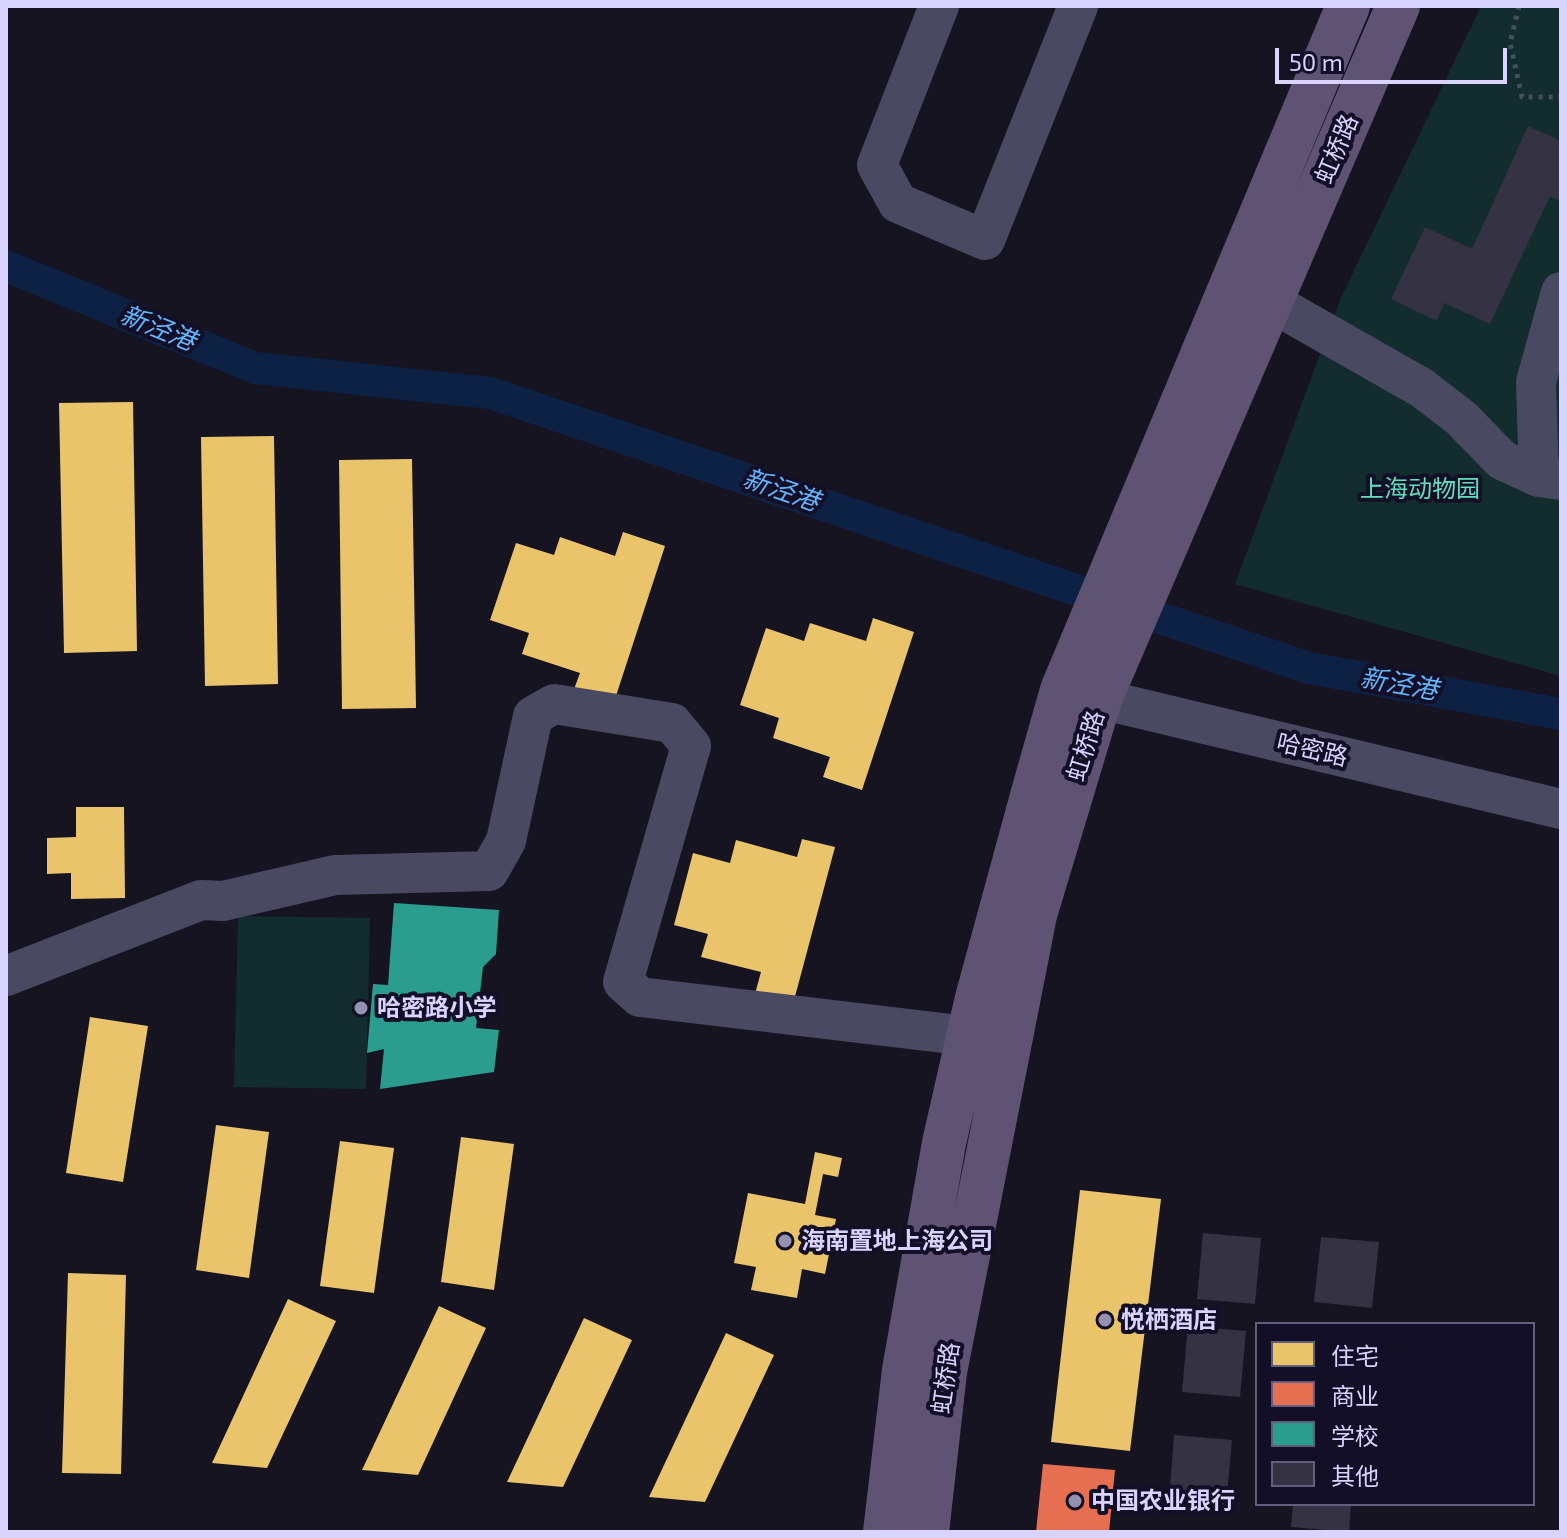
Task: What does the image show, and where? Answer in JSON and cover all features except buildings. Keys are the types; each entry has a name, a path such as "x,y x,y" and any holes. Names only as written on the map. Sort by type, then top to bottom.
{"main road":[{"name":"虹桥路","path":"885,1532 904,1370 944,1143 968,1036 1028,810 1144,547 1348,6"},
{"name":"虹桥路","path":"1144,547 1271,302 1398,6"},
{"name":"虹桥路","path":"927,1532 945,1372 1031,930 1081,694"}],"street":[{"path":"939,6 877,165 898,203 985,240 1078,6"},
{"path":"1271,302 1422,388 1461,418 1502,460 1550,478 1536,382 1561,292"},
{"name":"哈密路","path":"1081,694 1561,809"},
{"path":"6,976 201,900 223,901 335,875 489,871 506,841 533,716 554,704 672,723 691,746 623,982 640,997 968,1036"}],"path":[{"path":"1519,6 1510,43 1522,97 1561,97"}],"green space":[{"name":"上海动物园","path":"1481,6 1561,6 1561,676 1235,584 1340,300"},
{"path":"238,916 370,918 366,1089 234,1087"}],"waterway":[{"name":"新泾港","path":"6,266 255,368 490,393 1309,668 1561,714"}],"place":[{"name":"哈密路小学","path":"361,1008"},
{"name":"海南置地上海公司","path":"785,1241"},
{"name":"悦栖酒店","path":"1105,1320"},
{"name":"中国农业银行","path":"1075,1501"}]}
